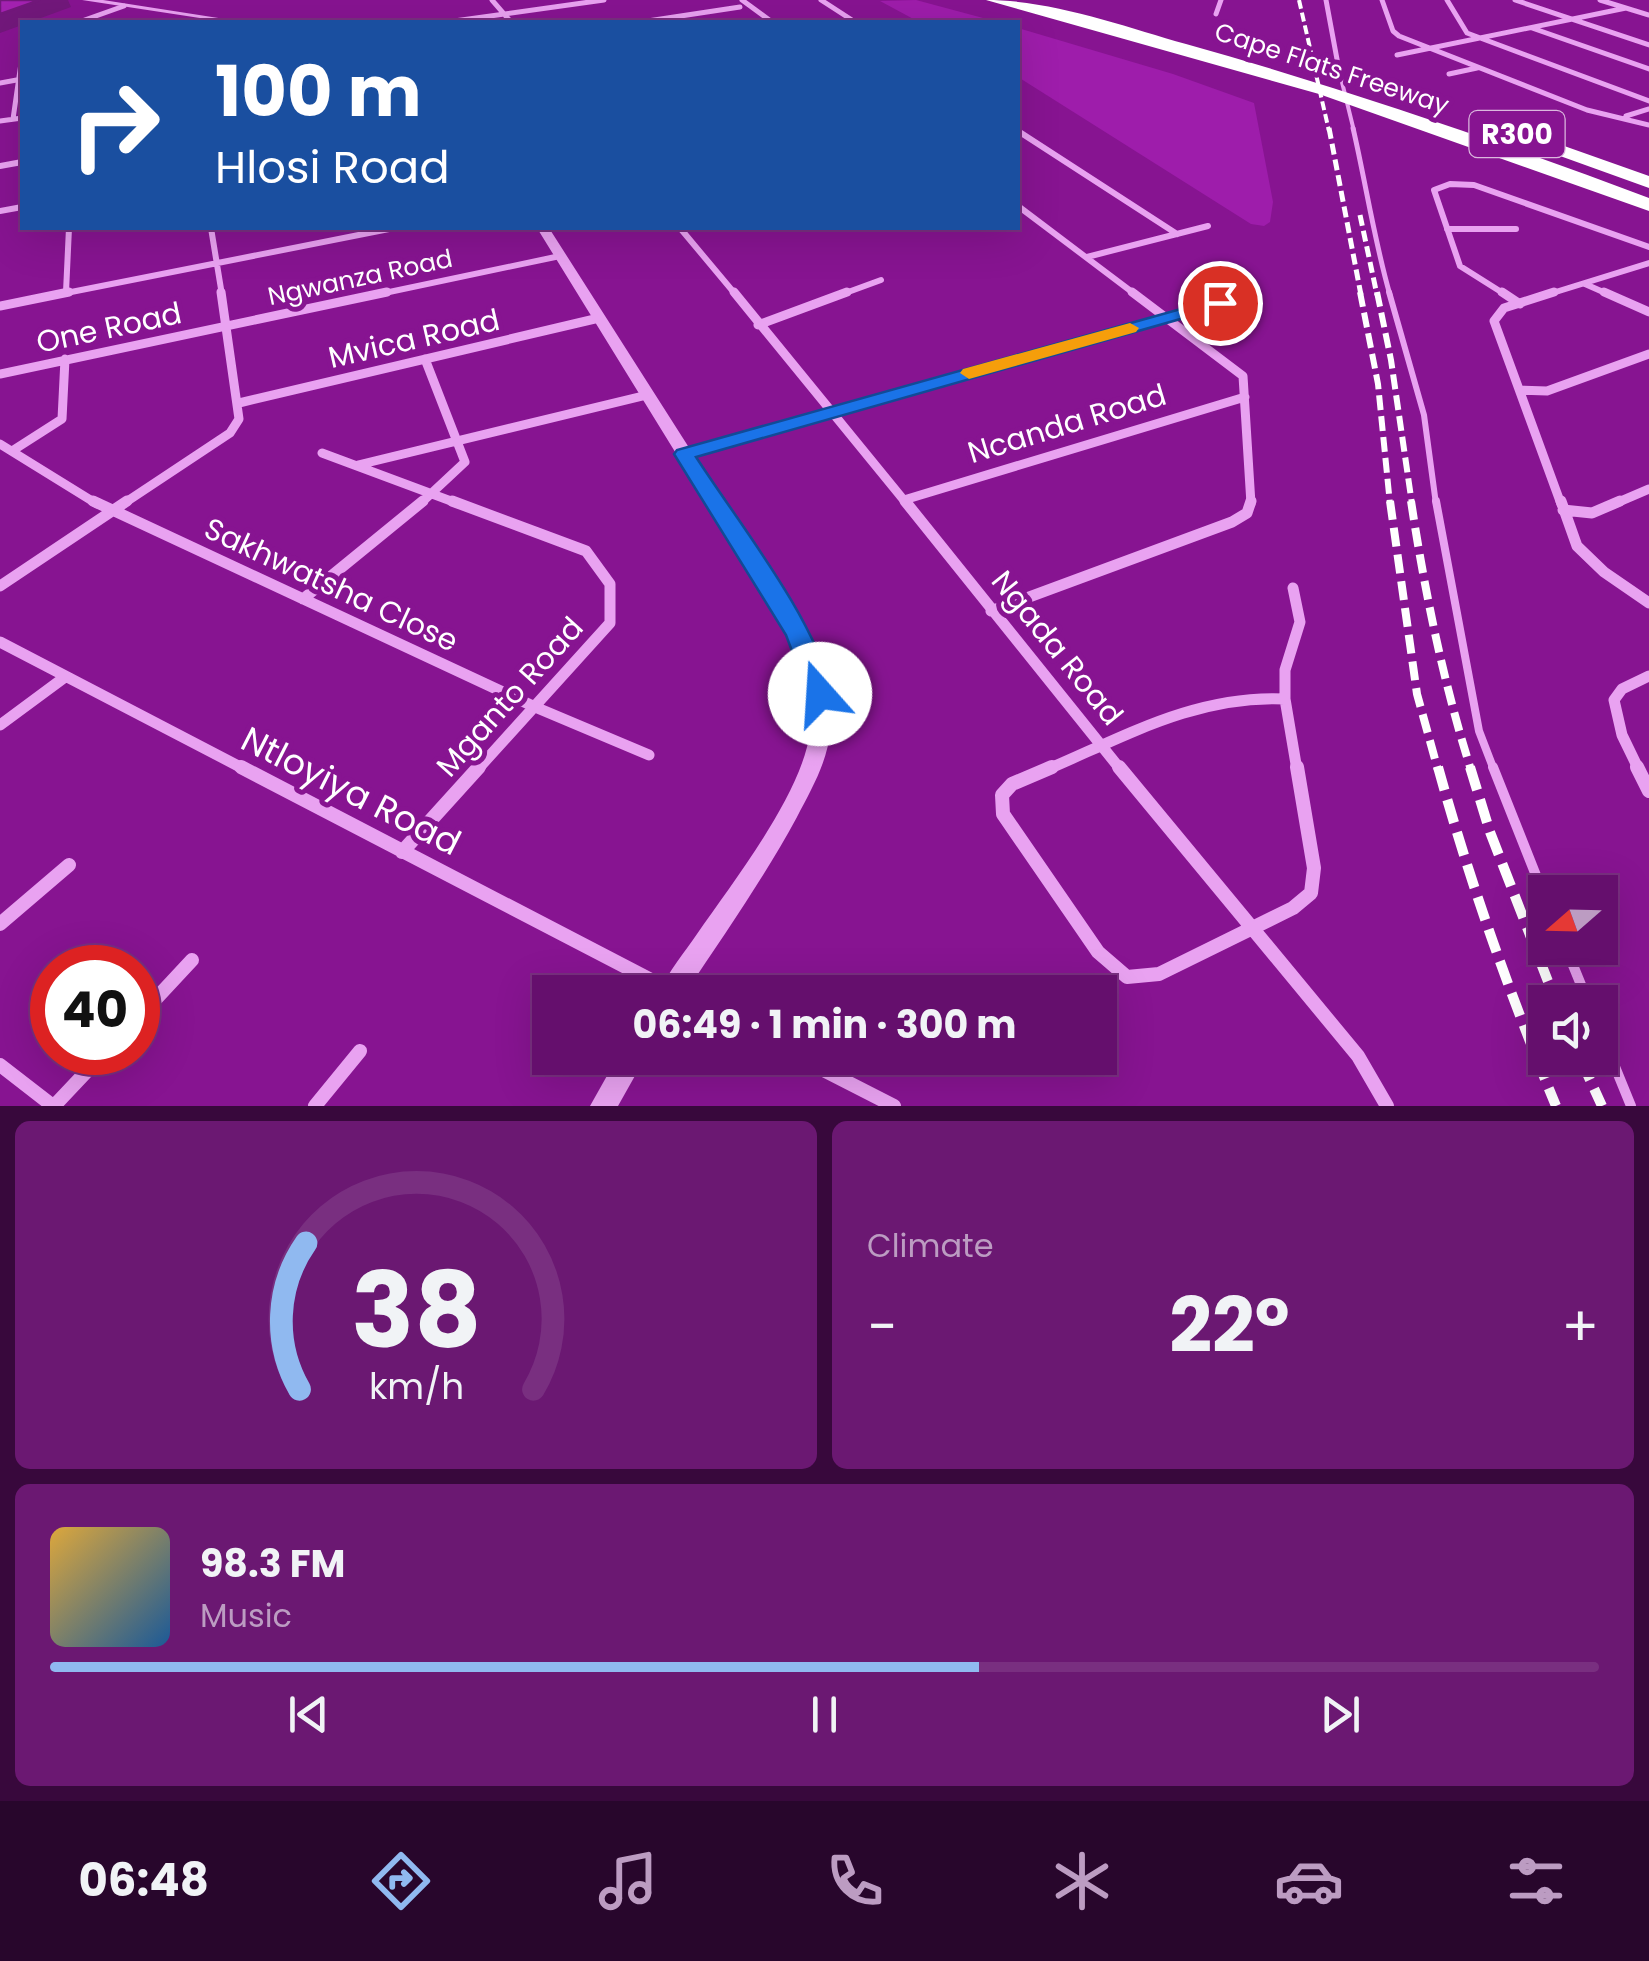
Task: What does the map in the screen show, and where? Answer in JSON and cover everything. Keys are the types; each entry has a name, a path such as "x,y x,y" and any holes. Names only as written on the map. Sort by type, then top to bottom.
{"highway":[{"name":"Cape Flats Freeway","path":"993,0 1374,87 1443,109"},
{"name":"Cape Flats Freeway","path":"1056,0 1272,65 1649,206"},
{"name":"R300","path":"1502,128 1649,182"}],"street":[{"path":"86,0 226,20"},
{"path":"492,0 509,20"},
{"path":"461,20 604,0"},
{"path":"821,0 853,20"},
{"path":"1216,14 1221,0"},
{"path":"1326,0 1339,70"},
{"path":"1382,0 1395,34 1587,110 1649,125"},
{"path":"1447,0 1462,29 1476,37 1649,101"},
{"path":"1515,0 1649,45"},
{"path":"1600,0 1649,16"},
{"path":"661,20 741,4 769,20"},
{"path":"85,20 124,6"},
{"path":"1397,54 1626,8"},
{"path":"1530,27 1649,69"},
{"path":"1449,74 1478,67"},
{"path":"13,119 20,85"},
{"path":"1625,117 1649,110"},
{"path":"0,121 20,118"},
{"path":"1020,132 1176,234"},
{"path":"1520,304 1466,272 1434,190 1466,184 1649,247"},
{"path":"992,612 1232,522 1247,513 1251,504 1246,382 1238,370 1020,207"},
{"path":"1087,257 1208,226"},
{"path":"1447,230 1516,229"},
{"path":"66,292 70,230"},
{"path":"0,586 230,432 238,418 239,403 211,230"},
{"path":"0,306 364,230"},
{"path":"544,230 806,650 820,694 820,739 797,796 684,975"},
{"name":"Ngada Road","path":"682,230 1358,1056 1387,1106"},
{"name":"Ngwanza Road","path":"226,326 560,256"},
{"path":"1649,263 1500,311 1494,321 1563,510 1584,556 1649,603"},
{"path":"758,326 880,280"},
{"path":"1584,284 1649,312"},
{"path":"684,454 1246,296"},
{"name":"Mvica Road","path":"239,403 600,318"},
{"name":"One Road","path":"0,374 226,326"},
{"path":"1520,390 1548,391 1649,354"},
{"path":"303,599 435,492 465,462 425,359"},
{"path":"12,451 52,429 62,419 65,360"},
{"path":"356,465 648,396"},
{"name":"Ncanda Road","path":"904,500 1245,397"},
{"name":"Sakhwatsha Close","path":"0,444 110,511 535,707 649,754"},
{"name":"Mganto Road","path":"322,453 586,550 606,570 615,594 610,623 402,852"},
{"path":"1563,510 1592,512 1649,489"},
{"path":"1285,699 1221,699 1012,784 1002,795 1003,814 1098,952 1127,977 1159,974 1304,901 1314,878 1285,699 1285,670 1300,622 1293,588"},
{"name":"Ntloyiya Road","path":"0,642 640,975"},
{"path":"1649,676 1622,689 1614,700 1622,735 1649,791"},
{"path":"0,725 66,677"},
{"path":"0,924 69,865"},
{"path":"160,994 192,960"},
{"path":"315,1106 360,1051"},
{"path":"0,1065 54,1106 83,1075"},
{"path":"602,1106 621,1075"},
{"path":"833,1075 894,1106"}],"lane":[{"path":"1339,70 1368,191 1373,235 1424,414 1436,512 1480,731 1536,875"},
{"path":"1618,1073 1632,1106"}],"shaded area":[{"path":"916,0 991,20 915,20 880,1"},
{"path":"1020,29 1173,74 1254,103 1273,202 1270,222 1264,226 1251,224 1020,78"}],"building":[{"path":"0,0 40,0 0,14"}],"railway":[{"path":"1299,0 1329,131"},
{"path":"1329,128 1361,295"},
{"path":"1360,215 1377,295"},
{"path":"1360,292 1378,384 1390,504"},
{"path":"1377,292 1412,504"},
{"path":"1390,501 1417,694 1438,770"},
{"path":"1411,501 1436,637 1471,770"},
{"path":"1438,767 1492,938 1556,1106"},
{"path":"1470,767 1490,832 1549,985"},
{"path":"1588,1075 1602,1106"}],"slow traffic":[{"path":"969,373 1130,328"}],"route":[{"path":"820,694 814,667 797,633 684,454 1220,303"}]}
